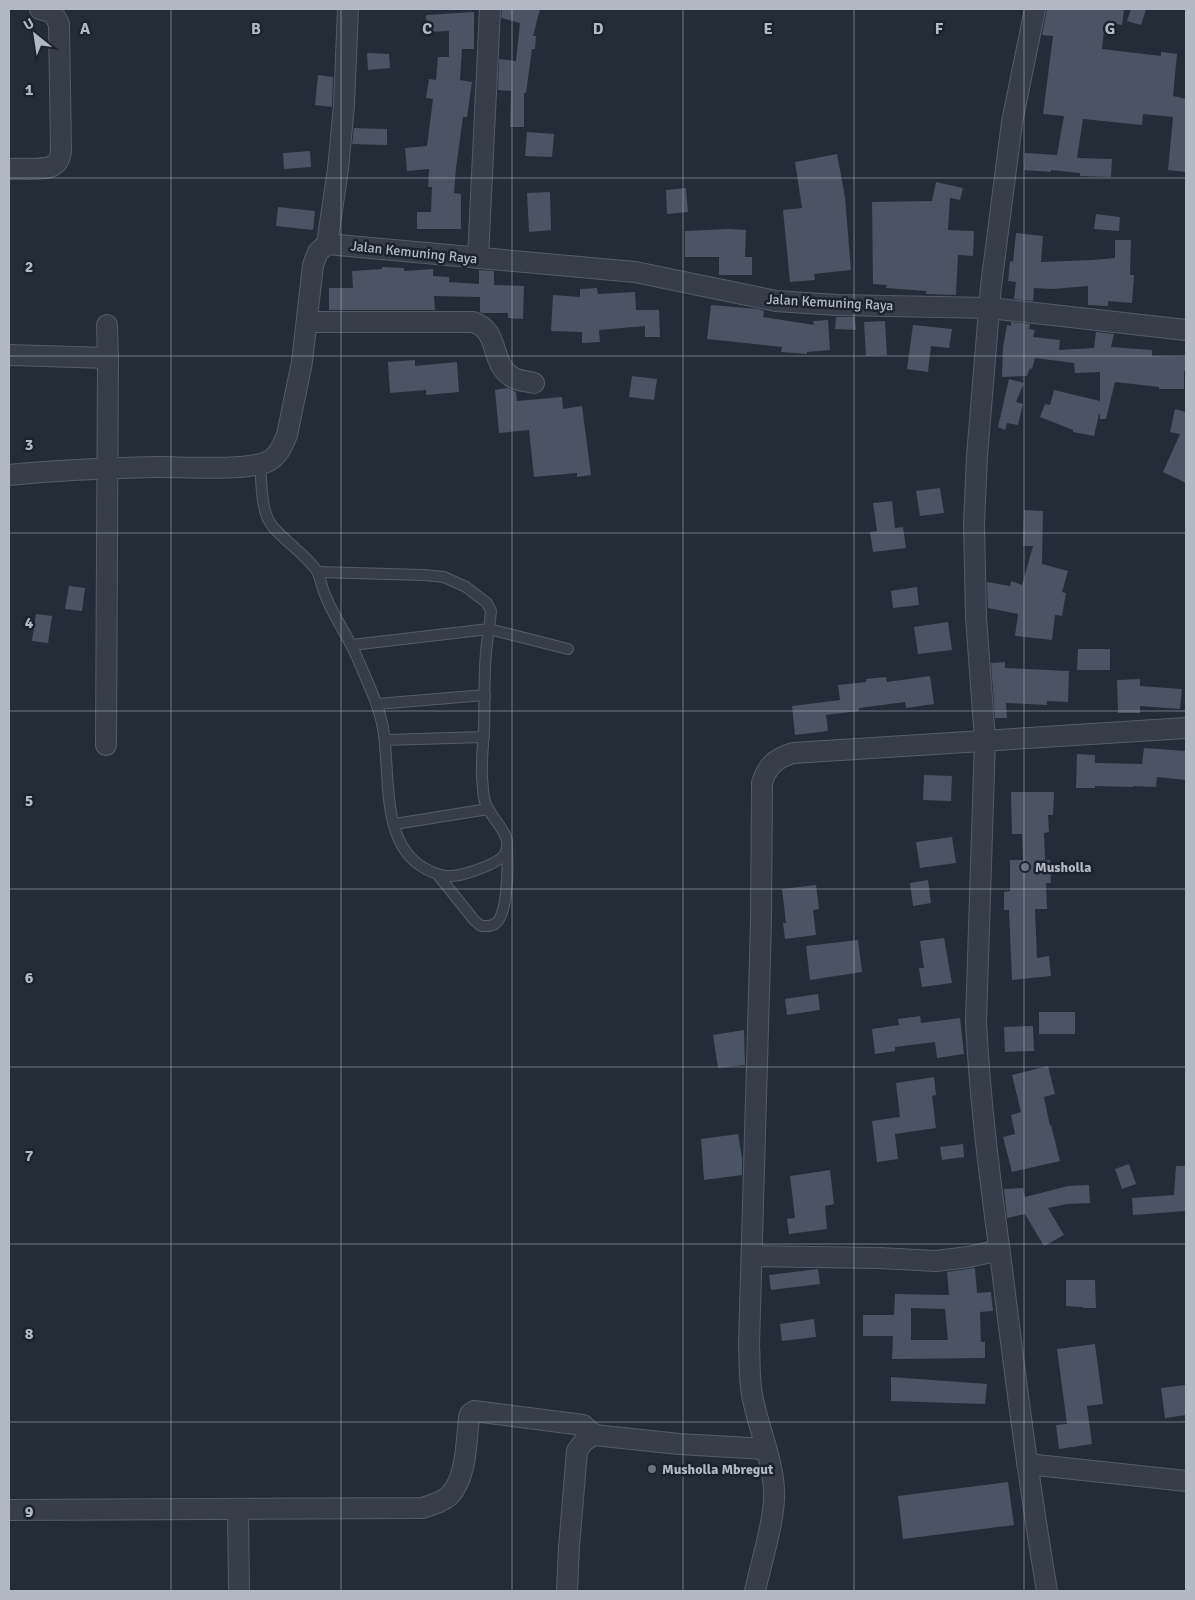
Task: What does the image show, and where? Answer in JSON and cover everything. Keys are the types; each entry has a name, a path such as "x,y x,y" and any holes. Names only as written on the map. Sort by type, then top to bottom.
{"street":[{"path":"9,169 46,168 54,165 59,160 62,151 59,24 53,13 40,9"},
{"path":"9,475 108,468 237,466 260,464 278,454 283,446 286,435 302,362 313,265 318,252 327,244 338,169 344,105 348,9"},
{"path":"478,258 490,9"},
{"path":"1035,9 1012,122 990,308 977,456 974,523 976,617 984,740 976,1022 978,1066 999,1250 1027,1464 1047,1591"},
{"name":"Jalan Kemuning Raya","path":"327,244 635,272 776,301 837,305 990,308 1186,330"},
{"path":"307,322 473,322 480,324 492,338 499,364 505,372 513,378 534,383"},
{"path":"106,745 107,325"},
{"path":"9,355 108,358"},
{"path":"755,1591 772,1516 774,1491 770,1458 752,1394 749,1345 761,922 762,783 765,773 771,764 782,757 793,754 1186,728"},
{"path":"752,1256 936,1261 969,1258 999,1250"},
{"path":"9,1510 422,1508 450,1495 458,1481 463,1466 470,1414 474,1411 583,1424 594,1436"},
{"path":"567,1591 568,1547 577,1451 584,1441 594,1436 679,1444 766,1449"},
{"path":"1027,1464 1186,1481"},
{"path":"238,1509 239,1591"}],"lane":[{"path":"260,464 264,507 273,527 297,548 318,572 325,596 352,645 377,704 385,740 385,765 390,808 399,841 406,854 420,866 438,875 447,877 476,871 501,859 507,851"},
{"path":"318,572 424,574 444,577 466,587 487,603 491,611 485,658 482,787 488,809 500,827 507,843 508,875 504,904 498,922 493,925 481,926 438,875"},
{"path":"352,645 489,629 568,649"},
{"path":"377,704 485,695"},
{"path":"385,740 484,737"},
{"path":"395,824 488,809"}],"building":[{"path":"502,9 540,9 533,36 536,36 535,49 532,49 526,93 524,93 524,127 510,127 511,91 498,90 499,59 516,61 520,23 501,18"},
{"path":"1047,9 1124,10 1122,25 1105,22 1102,49 1161,56 1161,52 1177,54 1173,96 1186,99 1186,172 1168,170 1173,117 1143,114 1142,125 1083,119 1077,158 1112,159 1111,177 1080,176 1080,173 1051,170 1051,172 1024,170 1025,153 1057,155 1064,116 1043,114 1053,36 1042,35"},
{"path":"1131,9 1146,9 1141,25 1127,21"},
{"path":"474,12 474,49 462,49 460,80 472,82 467,117 463,117 454,193 461,194 461,229 417,229 417,212 431,212 432,187 428,187 429,169 407,171 405,148 427,146 433,99 426,98 429,79 436,80 438,57 449,57 449,31 427,32 426,15"},
{"path":"367,53 389,54 390,68 368,70"},
{"path":"318,75 333,77 332,107 315,105"},
{"path":"354,128 387,129 387,145 352,144"},
{"path":"527,132 554,134 552,157 525,156"},
{"path":"310,151 311,167 284,169 283,153"},
{"path":"837,154 845,197 851,270 814,274 815,280 790,282 783,210 802,208 795,162"},
{"path":"936,182 963,188 960,200 950,198 948,230 974,231 973,256 958,255 956,295 926,294 926,291 886,288 887,285 873,284 872,202 932,201"},
{"path":"686,188 688,212 667,214 666,190"},
{"path":"550,192 551,230 529,232 527,193"},
{"path":"278,207 315,211 313,230 276,226"},
{"path":"1096,214 1120,217 1119,231 1094,229"},
{"path":"746,230 745,257 752,257 752,275 719,275 719,257 685,257 685,231"},
{"path":"1016,233 1043,236 1041,262 1115,258 1115,240 1131,240 1130,275 1134,275 1132,303 1108,301 1108,306 1088,305 1088,286 1053,289 1034,288 1033,301 1014,299 1016,282 1008,281 1010,261 1013,262"},
{"path":"382,267 404,268 404,271 433,269 433,276 449,277 449,282 479,284 479,270 494,271 494,285 524,286 523,319 508,318 508,313 480,312 480,297 434,296 435,310 329,310 329,288 353,288 352,271 382,269"},
{"path":"597,288 598,294 635,292 636,310 659,310 660,337 645,337 645,326 599,330 600,342 582,343 582,332 551,331 553,295 580,297 580,289"},
{"path":"711,305 758,309 764,311 763,317 814,325 813,321 828,320 830,350 807,352 807,354 781,352 782,347 707,339"},
{"path":"836,317 855,317 856,330 835,329"},
{"path":"885,321 887,355 866,356 864,322"},
{"path":"1011,322 1030,324 1029,329 1035,330 1033,337 1060,340 1059,350 1094,348 1096,332 1114,334 1111,347 1152,350 1152,356 1186,357 1184,389 1159,389 1159,387 1115,382 1106,419 1100,419 1099,414 1094,436 1073,432 1073,430 1040,417 1045,404 1050,405 1054,390 1100,401 1100,372 1075,373 1074,363 1035,358 1032,369 1030,368 1027,376 1002,377 1003,347 1007,325 1011,326"},
{"path":"913,325 952,329 949,348 931,346 928,372 907,369"},
{"path":"415,360 415,366 457,362 459,392 426,395 426,390 390,393 388,362"},
{"path":"632,376 657,379 654,400 629,397"},
{"path":"1009,379 1024,383 1016,402 1023,404 1018,425 1007,423 1005,430 998,427"},
{"path":"508,388 516,392 517,401 562,397 563,409 582,406 591,475 577,477 577,473 534,477 529,430 499,433 495,390"},
{"path":"1175,409 1186,412 1186,483 1163,472 1180,434 1170,432"},
{"path":"940,488 944,513 920,516 916,491"},
{"path":"892,501 895,528 903,527 906,548 873,552 870,532 877,531 873,503"},
{"path":"1024,510 1043,511 1042,564 1068,571 1062,592 1066,593 1062,616 1055,615 1052,640 1015,636 1018,614 988,608 987,582 1010,586 1011,581 1022,585 1033,546 1023,546"},
{"path":"69,586 85,588 82,611 65,609"},
{"path":"917,587 919,605 893,608 891,591"},
{"path":"36,614 52,616 48,643 32,641"},
{"path":"948,622 952,650 918,654 914,627"},
{"path":"1078,649 1110,649 1110,670 1077,670"},
{"path":"1005,662 1005,668 1069,671 1068,702 1047,701 1047,705 1006,703 1007,718 995,718 991,663"},
{"path":"930,676 934,704 906,708 905,702 859,708 859,711 826,715 828,731 795,735 792,706 840,700 838,685 866,682 866,679 886,677 887,682"},
{"path":"1140,679 1140,686 1182,689 1180,709 1140,706 1140,713 1118,713 1117,680"},
{"path":"1144,748 1186,751 1186,780 1157,777 1156,787 1095,786 1095,788 1076,788 1077,754 1095,755 1095,763 1142,764"},
{"path":"924,775 952,776 951,801 923,800"},
{"path":"1011,792 1054,792 1053,815 1048,815 1049,832 1044,833 1045,860 1050,860 1051,883 1046,883 1047,909 1035,909 1037,958 1049,956 1051,976 1012,980 1009,910 1004,910 1004,892 1010,891 1010,860 1023,860 1022,834 1012,834"},
{"path":"952,837 956,863 920,868 916,842"},
{"path":"928,880 931,903 913,906 910,883"},
{"path":"816,885 819,909 813,910 816,935 785,939 783,923 786,923 782,889"},
{"path":"944,938 952,983 922,987 919,968 924,968 920,941"},
{"path":"858,940 862,972 810,980 806,946"},
{"path":"818,994 820,1010 787,1015 785,999"},
{"path":"1039,1012 1075,1012 1075,1034 1039,1034"},
{"path":"920,1016 921,1023 960,1018 964,1054 937,1058 935,1042 895,1047 895,1051 875,1054 872,1029 899,1025 898,1019"},
{"path":"1033,1026 1034,1051 1005,1052 1004,1027"},
{"path":"744,1030 745,1065 718,1068 713,1035"},
{"path":"1048,1066 1055,1094 1044,1097 1060,1161 1012,1172 1003,1137 1015,1134 1011,1115 1021,1112 1012,1075"},
{"path":"934,1077 936,1095 932,1096 936,1128 895,1134 898,1159 877,1162 872,1121 900,1117 896,1083"},
{"path":"738,1134 742,1158 742,1175 704,1180 701,1139"},
{"path":"963,1144 964,1157 942,1160 940,1147"},
{"path":"1129,1164 1136,1184 1122,1189 1115,1169"},
{"path":"1176,1166 1186,1166 1186,1211 1133,1215 1132,1198 1174,1195"},
{"path":"830,1170 834,1204 825,1206 827,1229 789,1234 787,1219 795,1218 790,1176"},
{"path":"1089,1185 1090,1203 1067,1204 1048,1208 1064,1235 1044,1246 1025,1214 1007,1218 1004,1189 1023,1188 1025,1197 1068,1186"},
{"path":"975,1268 977,1293 991,1292 993,1311 980,1312 981,1342 985,1342 985,1358 892,1359 893,1336 863,1336 863,1315 894,1315 895,1294 949,1295 947,1272","holes":["911,1308 945,1309 948,1340 911,1340"]},
{"path":"818,1269 820,1284 771,1290 769,1275"},
{"path":"1066,1280 1095,1280 1096,1308 1066,1306"},
{"path":"814,1319 816,1337 782,1341 780,1324"},
{"path":"1095,1344 1103,1404 1087,1406 1092,1444 1059,1449 1056,1425 1067,1424 1057,1349"},
{"path":"891,1377 987,1384 985,1404 891,1401"},
{"path":"1186,1385 1186,1415 1165,1418 1161,1388"},
{"path":"1008,1482 1014,1525 903,1539 898,1496"}],"place":[{"name":"Musholla","path":"1025,867"},
{"name":"Musholla Mbregut","path":"652,1469"}]}
